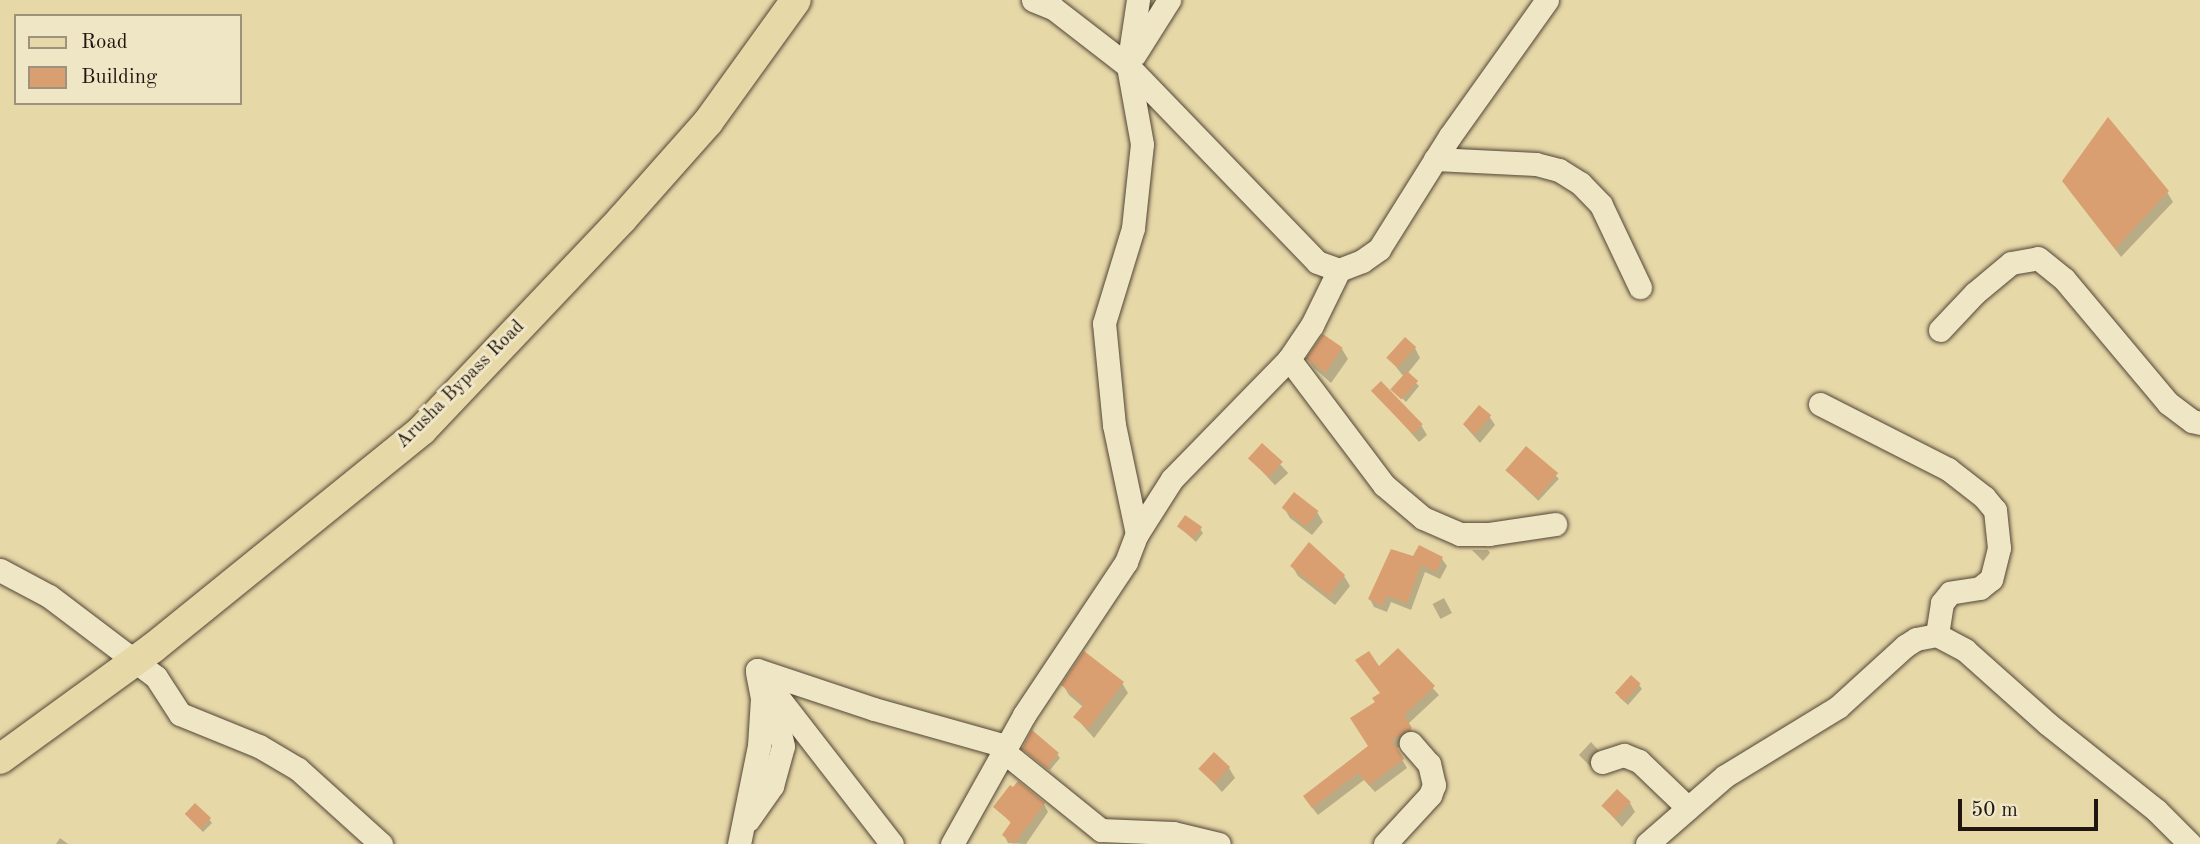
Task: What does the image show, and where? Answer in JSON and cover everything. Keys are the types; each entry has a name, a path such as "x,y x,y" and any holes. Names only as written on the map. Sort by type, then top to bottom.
{"main road":[{"name":"Arusha Bypass Road","path":"0,759 135,661 422,430 622,219 708,122 796,0"}],"street":[{"path":"1033,0 1053,8 1128,65 1317,262 1339,270 1362,261 1378,249 1435,159 1547,0"},
{"path":"1137,534 1114,425 1104,323 1133,228 1142,144 1128,65 1138,0"},
{"path":"1128,65 1169,0"},
{"path":"1435,159 1536,164 1559,170 1580,183 1601,205 1640,288"},
{"path":"1940,330 1975,293 2011,263 2038,258 2064,279 2168,404 2192,421 2200,423"},
{"path":"952,844 1005,749 1076,633 1126,562 1137,534 1188,460 1289,359 1312,325 1339,270"},
{"path":"1289,359 1384,485 1423,518 1460,534 1489,534 1555,524"},
{"path":"1821,404 1948,470 1984,497 1995,510 1999,548 1991,579 1980,588 1950,593 1942,603 1937,635"},
{"path":"0,570 49,596 156,677 180,714 258,746 298,769 381,844"},
{"path":"1647,844 1732,771 1838,707 1905,646 1916,639 1937,635 1965,650 2048,724 2156,810 2190,844"},
{"path":"757,670 1005,749 1101,830 1173,833 1219,844"},
{"path":"741,836 759,746 762,698 757,670"},
{"path":"757,670 892,844"},
{"path":"1385,844 1430,796 1434,785 1429,764 1411,743"},
{"path":"1602,762 1624,755 1639,761 1688,808"}],"building":[{"path":"2108,117 2169,191 2115,249 2062,181"},
{"path":"1323,334 1343,348 1325,372 1306,359"},
{"path":"1405,337 1416,347 1397,368 1386,358"},
{"path":"1407,371 1418,381 1401,400 1390,390"},
{"path":"1381,381 1423,424 1413,434 1371,391"},
{"path":"1479,405 1491,415 1475,434 1463,424"},
{"path":"1262,443 1283,462 1269,477 1248,459"},
{"path":"1526,446 1558,473 1538,498 1505,471"},
{"path":"1294,492 1318,511 1306,527 1282,508"},
{"path":"1185,515 1202,527 1194,539 1177,526"},
{"path":"1309,542 1345,575 1329,596 1290,566"},
{"path":"1419,545 1443,557 1436,572 1421,565 1407,603 1387,596 1382,606 1368,599 1391,549 1413,556"},
{"path":"1398,648 1435,686 1404,715 1412,728 1392,740 1404,759 1369,785 1358,773 1312,808 1303,796 1368,746 1350,718 1375,702 1372,698 1380,693 1355,660 1369,651 1379,666"},
{"path":"1084,651 1124,682 1088,729 1073,717 1084,704 1061,685"},
{"path":"1631,675 1641,684 1625,702 1615,693"},
{"path":"1032,730 1059,753 1047,767 1050,771 1022,749"},
{"path":"1214,752 1230,767 1214,784 1198,769"},
{"path":"1018,781 1045,803 1014,844 1002,835 1011,822 993,807 1010,785 1013,787"},
{"path":"1617,789 1631,802 1615,819 1601,806"},
{"path":"195,803 211,818 201,829 185,814"}]}
